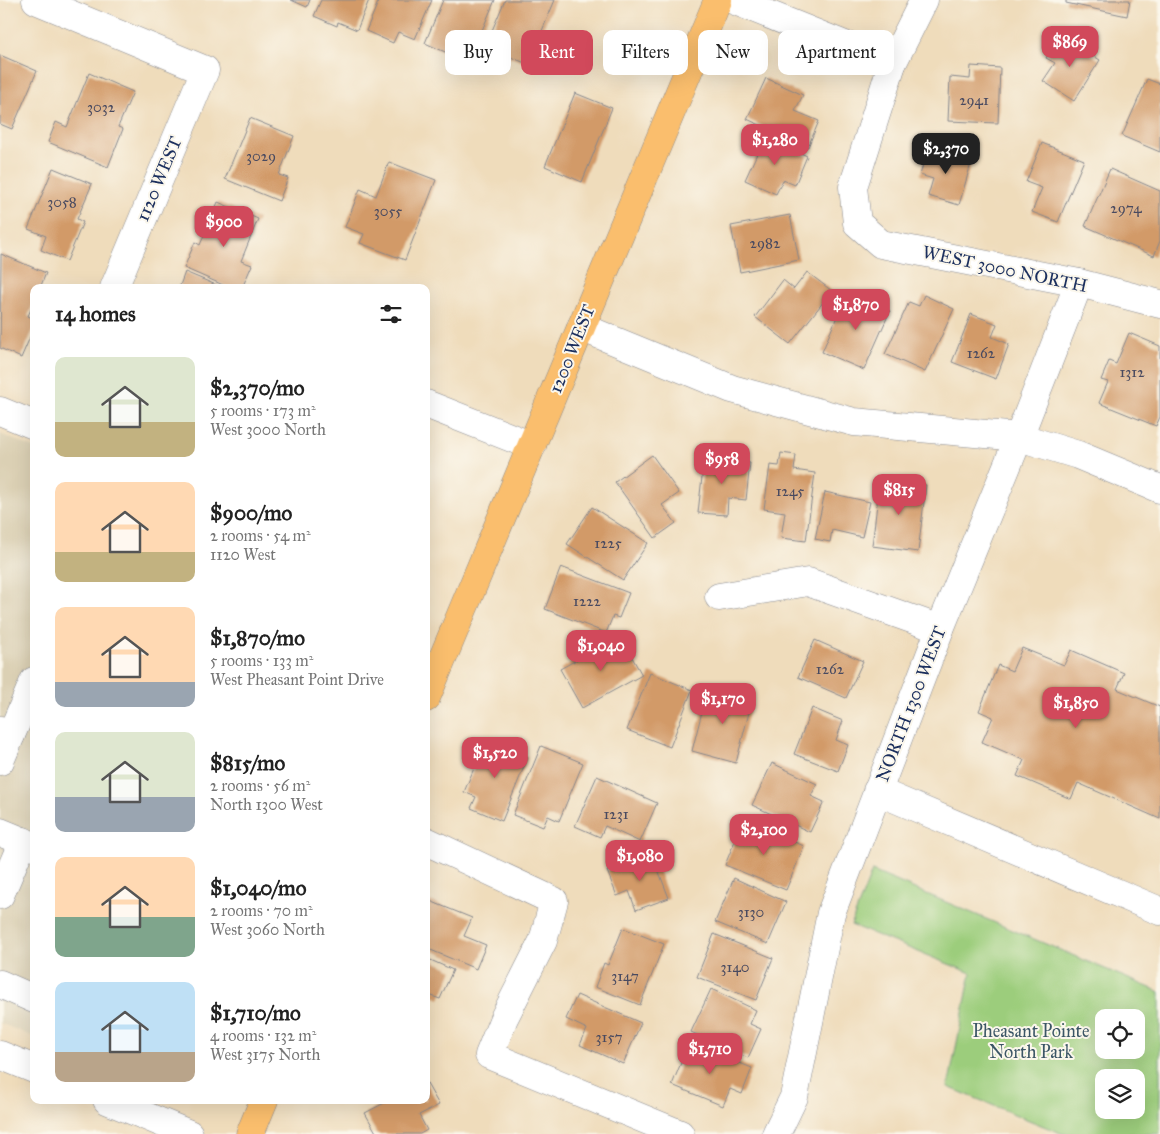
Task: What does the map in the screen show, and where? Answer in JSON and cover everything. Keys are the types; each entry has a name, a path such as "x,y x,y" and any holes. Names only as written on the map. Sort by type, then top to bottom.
{"main road":[{"name":"1200 WEST","path":"430,688 718,0"},
{"path":"250,1134 262,1104"}],"street":[{"name":"1120 WEST","path":"36,0 205,70 116,284"},
{"path":"733,0 808,30"},
{"path":"894,60 924,0"},
{"name":"WEST 3000 NORTH","path":"889,75 853,187 857,223 881,244 1079,283 1160,304"},
{"name":"NORTH 1300 WEST","path":"776,1134 794,1097 831,913 940,629 1019,437 1079,283"},
{"path":"581,327 732,389 854,422 1019,437 1078,455 1160,489"},
{"path":"430,406 532,446"},
{"path":"0,412 30,423"},
{"path":"719,597 808,582 940,629"},
{"path":"0,760 5,733 30,689"},
{"path":"877,791 1160,911"},
{"path":"0,895 19,840"},
{"path":"430,843 554,901 544,941 504,1018 489,1055 680,1134"},
{"path":"0,984 30,997"},
{"path":"0,1055 30,1067"},
{"path":"117,1104 189,1134"}],"shaded area":[{"path":"0,434 30,446 30,1035 0,1023"}],"green space":[{"name":"Pheasant Pointe North Park","path":"872,871 1160,992 1160,1134 1063,1134 948,1087 971,973 851,925"}],"building":[{"path":"291,0 310,0 307,7"},
{"path":"321,0 369,0 357,30 338,22 337,26 314,16"},
{"path":"379,0 432,0 415,39 398,32 393,43 366,31"},
{"path":"443,0 495,0 482,30 445,30 445,52 425,43"},
{"path":"505,0 555,0 542,30 521,30 521,61 511,57 511,30 492,30"},
{"path":"1066,0 1130,0 1127,16 1066,3"},
{"path":"1060,35 1100,60 1074,101 1043,81 1055,63 1046,58"},
{"path":"0,55 37,71 12,129 0,124"},
{"path":"971,66 1000,68 998,123 948,121 950,77 970,79"},
{"path":"89,73 133,92 118,127 123,129 108,167 48,142 56,122 67,127"},
{"path":"766,78 803,95 795,111 819,121 808,147 747,119"},
{"path":"1147,79 1160,84 1160,152 1122,136"},
{"path":"575,93 612,108 582,182 545,166"},
{"path":"250,118 294,136 279,175 288,178 279,201 225,179"},
{"path":"765,136 807,156 795,185 783,180 776,194 745,180"},
{"path":"1042,143 1084,160 1058,222 1032,212 1042,188 1026,182"},
{"path":"928,148 972,160 959,205 928,196 933,179 920,175"},
{"path":"389,162 436,180 405,260 360,243 364,234 345,227 360,189 376,196"},
{"path":"53,168 92,184 77,219 83,222 67,261 41,250 46,236 28,229"},
{"path":"1110,169 1160,191 1160,241 1154,256 1085,226"},
{"path":"218,202 258,219 241,261 252,265 244,284 221,284 184,268 195,242 200,245"},
{"path":"790,215 799,260 740,272 731,226"},
{"path":"1,254 46,273 42,284 30,284 30,311 28,316 30,317 30,337 21,358 0,348"},
{"path":"185,272 214,284 180,284"},
{"path":"807,272 832,291 790,344 755,317 783,280 794,289"},
{"path":"847,293 890,311 864,370 822,352"},
{"path":"924,295 954,309 925,372 885,354 909,302 919,306"},
{"path":"971,314 997,324 992,337 1009,344 996,379 952,362"},
{"path":"1129,333 1160,346 1160,417 1156,426 1099,403 1108,382 1101,380 1109,361 1116,364"},
{"path":"781,453 796,455 794,470 815,473 806,541 781,538 785,512 764,509 770,465 779,466"},
{"path":"652,455 679,493 662,505 676,523 655,538 615,482"},
{"path":"704,459 750,463 746,500 728,498 727,515 698,513"},
{"path":"880,479 926,485 918,552 872,546"},
{"path":"825,492 870,502 862,537 832,530 830,542 815,539"},
{"path":"592,507 648,543 623,580 567,544"},
{"path":"561,567 629,593 619,618 613,616 606,633 545,609"},
{"path":"620,636 642,675 582,708 560,669"},
{"path":"815,640 863,661 846,698 798,677"},
{"path":"1022,648 1064,665 1071,650 1124,673 1117,689 1160,707 1160,819 1078,783 1071,799 1017,776 1024,760 982,742 993,717 979,711 998,665 1012,671"},
{"path":"650,673 692,690 670,747 627,730"},
{"path":"725,689 753,697 736,763 692,751 707,692 723,696"},
{"path":"812,708 843,721 836,740 848,745 838,771 794,754"},
{"path":"486,740 528,757 502,821 471,808 476,797 464,792"},
{"path":"541,746 583,763 559,821 548,816 543,827 513,815"},
{"path":"772,763 817,784 811,796 824,802 810,832 752,805"},
{"path":"597,776 657,803 640,842 605,826 600,837 575,826"},
{"path":"743,821 804,846 786,890 725,865"},
{"path":"652,854 669,898 636,910 629,891 617,896 607,871"},
{"path":"734,878 786,902 768,944 715,922"},
{"path":"430,901 472,918 464,936 486,945 476,969 430,950"},
{"path":"623,928 664,944 640,1005 595,987 604,963 608,965"},
{"path":"714,934 773,958 756,1000 697,977"},
{"path":"430,960 453,970 440,999 430,995"},
{"path":"711,989 756,1010 750,1024 761,1029 748,1058 691,1032"},
{"path":"577,995 641,1023 623,1064 580,1045 587,1029 566,1019"},
{"path":"689,1043 752,1068 742,1094 730,1089 723,1106 672,1085"},
{"path":"430,1089 439,1105 419,1115 427,1130 420,1134 377,1134 365,1113 382,1104 430,1104"}]}
